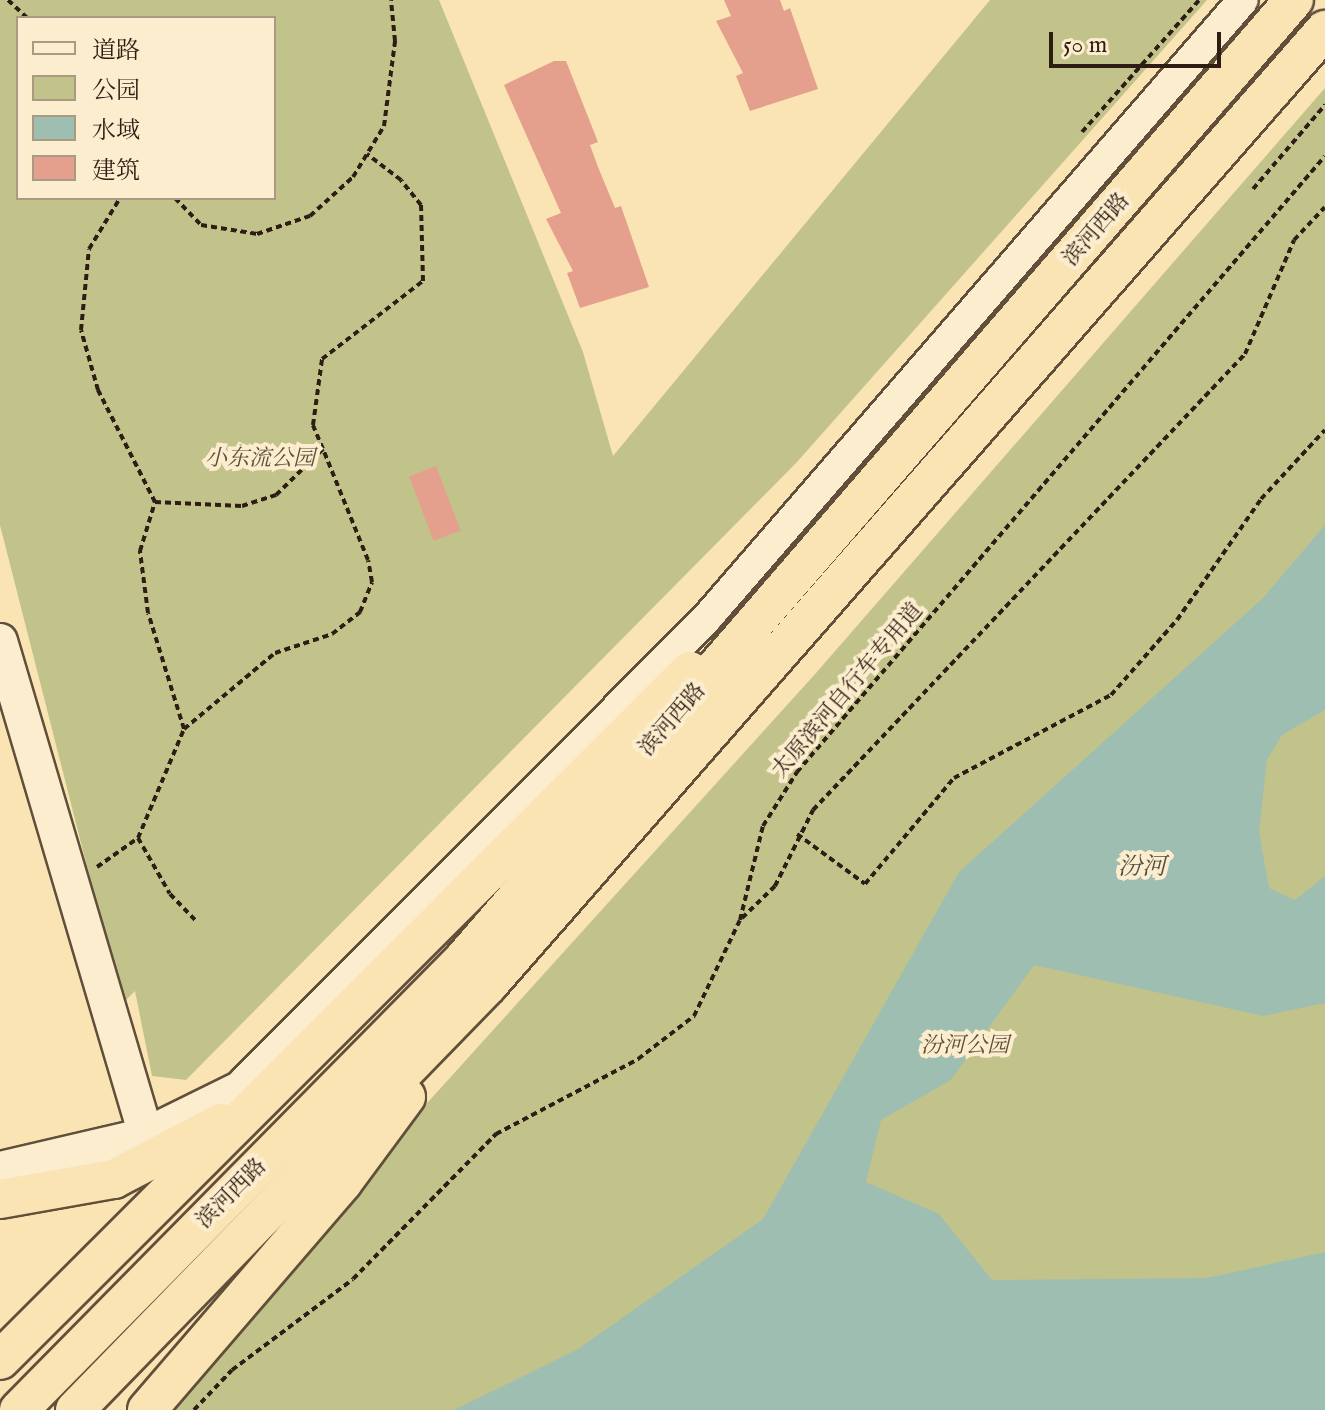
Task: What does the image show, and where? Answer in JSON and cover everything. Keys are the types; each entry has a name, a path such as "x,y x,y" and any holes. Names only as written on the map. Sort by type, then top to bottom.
{"highway":[{"name":"滨河西路","path":"19,1410 462,961 1294,0"},
{"name":"滨河西路","path":"75,1410 488,985 1325,30"},
{"path":"0,1360 311,1052 643,711 795,580"},
{"path":"147,1410 343,1182 488,985"},
{"path":"0,1199 203,1136 311,1052"}],"main road":[{"path":"2,657 146,1135"},
{"path":"0,1169 108,1163 146,1135 230,1096 311,1052"}],"street":[{"path":"230,1096 706,619 1243,0"},
{"path":"1212,96 1253,0"},
{"path":"643,711 706,619"}],"path":[{"path":"8,0 25,16"},
{"path":"177,200 201,225 257,234 310,216 353,177 384,126 395,41 391,0"},
{"path":"1082,132 1199,0"},
{"path":"1253,189 1325,105"},
{"path":"88,873 138,838 184,729 275,653 332,634 360,612 372,582 368,560 313,425 322,359 423,281 421,205 367,154"},
{"name":"太原滨河自行车专用道","path":"194,1410 232,1370 353,1279 496,1134 638,1059 694,1016 740,920 763,826 797,772 1325,156"},
{"path":"119,200 89,249 81,330 98,390 155,502 140,551 148,613 184,729"},
{"path":"740,920 775,886 797,833 1245,354 1294,240 1325,207"},
{"path":"797,833 865,884 954,778 1111,695 1177,620 1261,499 1325,430"},
{"path":"155,502 242,506 276,495 323,449"},
{"path":"138,838 170,894 196,921"}],"green space":[{"name":"小东流公园","path":"0,0 439,0 583,352 613,456 990,0 1207,0 797,462 186,1080 152,1076 135,991 122,1004 0,525"},
{"name":"汾河公园","path":"1325,88 1325,1410 173,1410 410,1122 816,673"}],"water":[{"name":"汾河","path":"1325,525 1325,710 1282,735 1267,760 1259,831 1269,888 1295,900 1325,876 1325,1003 1263,1016 1034,965 951,1080 881,1120 866,1182 939,1214 992,1280 1207,1278 1325,1252 1325,1410 454,1410 578,1349 763,1219 959,872 1263,598"}],"building":[{"path":"724,0 780,0 784,11 790,8 818,89 750,111 736,76 743,73 716,21 731,16"},
{"path":"554,61 566,61 598,142 590,145 598,167 615,208 621,206 649,287 580,308 567,273 573,271 546,219 561,213 504,85"},
{"path":"436,466 461,530 434,541 409,476"}]}
